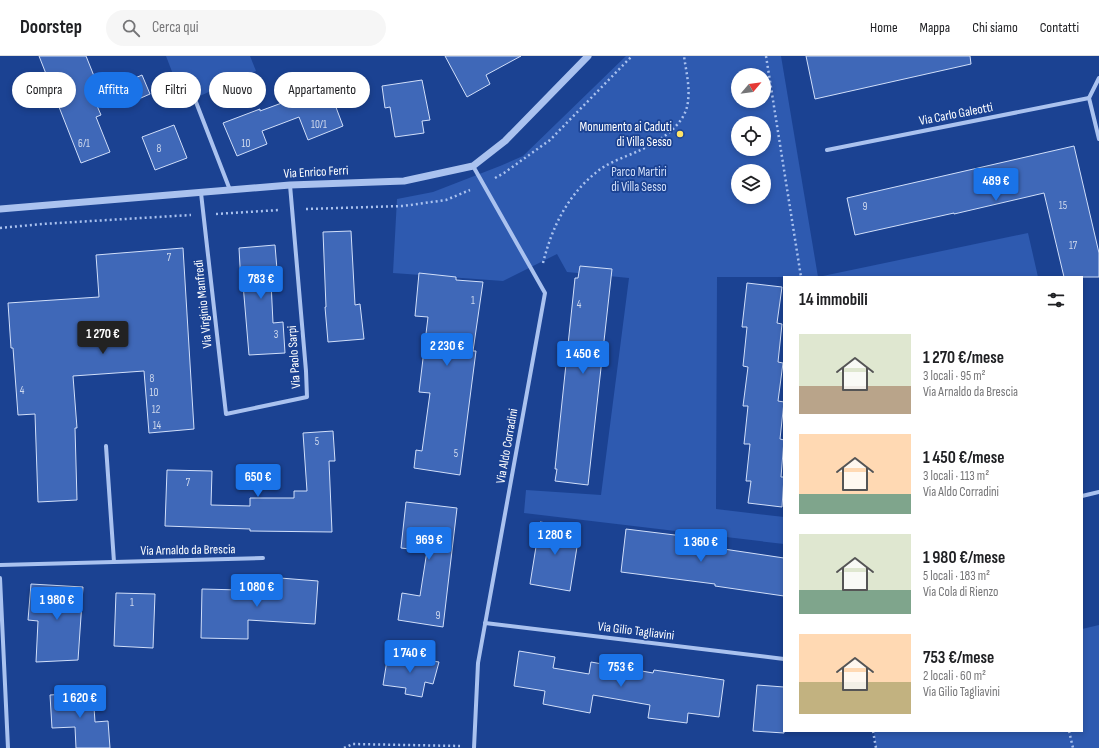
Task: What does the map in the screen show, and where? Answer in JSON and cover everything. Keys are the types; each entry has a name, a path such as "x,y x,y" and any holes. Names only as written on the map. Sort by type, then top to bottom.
{"street":[{"name":"Via Enrico Ferri","path":"0,209 290,185 404,181 473,166 505,141 588,56"},
{"path":"1099,78 1089,98 1099,139"},
{"name":"Via Carlo Galeotti","path":"827,150 1089,98"},
{"path":"198,108 230,190"},
{"name":"Via Aldo Corradini","path":"473,166 545,294 478,663 474,747"},
{"name":"Via Paolo Sarpi","path":"226,414 307,397 306,363 290,185"},
{"name":"Via Virginio Manfredi","path":"201,193 226,414"},
{"path":"106,446 114,562"},
{"path":"1083,496 1099,492"},
{"name":"Via Arnaldo da Brescia","path":"0,565 262,558"},
{"path":"0,578 8,748"},
{"name":"Via Gilio Tagliavini","path":"485,623 783,659"}],"path":[{"path":"0,228 42,224 292,209 403,206 446,200 504,173 550,140 632,56"},
{"path":"539,282 551,238 560,216 569,200 598,171 616,160 652,144 678,124 684,114 688,102 688,81 684,56"},
{"path":"766,56 801,276"},
{"path":"873,732 876,748"},
{"path":"1069,732 1073,748"},
{"path":"344,748 353,744 474,747"}],"green space":[{"path":"166,56 250,56 256,71 209,72 209,92 201,95 201,72 172,72"},
{"name":"Parco Martiri di Villa Sesso","path":"626,56 781,56 818,276 717,277 716,509 783,517 783,544 524,513 526,490 601,495 629,278 567,272 557,254 503,281 393,273 397,199 433,192 523,156"},
{"path":"1028,233 1038,276 823,276"},
{"path":"1099,625 1099,748 876,748 874,732 1083,732 1083,629"}],"building":[{"path":"39,56 86,56 92,72 84,72 84,108 98,108 101,115 96,117 110,152 81,163 59,108 76,108 76,72 45,72"},
{"path":"445,56 521,56 486,75 490,84 467,97"},
{"path":"806,56 970,56 971,64 815,99"},
{"path":"143,77 150,94 143,97"},
{"path":"422,80 430,120 422,121 424,133 395,137 390,107 385,108 382,86"},
{"path":"274,106 274,108 336,108 343,126 308,140 299,117 262,131 267,144 237,156 223,123 260,109 260,111"},
{"path":"174,125 187,158 155,170 142,137"},
{"path":"1074,146 1099,253 1099,277 1064,276 1044,193 855,235 847,198"},
{"path":"351,231 355,305 360,304 364,339 328,342 325,307 323,232"},
{"path":"275,245 278,282 271,282 273,323 283,322 285,353 249,355 243,284 241,284 239,248"},
{"path":"183,248 194,429 149,433 144,371 73,376 77,428 75,428 77,500 38,502 35,414 18,415 8,303 99,297 96,255"},
{"path":"580,266 612,269 588,485 555,481 575,278 578,278"},
{"path":"419,273 456,277 456,280 483,282 473,351 476,351 460,475 414,468 416,450 422,451 430,393 419,392 428,317 415,316"},
{"path":"747,283 782,287 777,323 782,324 778,362 783,363 778,401 783,402 780,439 783,440 781,477 783,477 782,507 748,503 751,481 746,481 750,444 744,444 748,406 743,406 748,367 743,366 747,327 742,327"},
{"path":"333,431 335,461 329,461 332,532 250,531 250,529 165,526 167,470 212,471 211,505 250,506 250,498 294,498 294,491 307,491 303,433"},
{"path":"406,502 457,508 443,627 398,620 402,593 420,596 427,551 401,548"},
{"path":"540,522 580,528 570,591 530,584"},
{"path":"626,529 691,537 690,544 783,558 783,596 715,586 715,584 621,572"},
{"path":"280,578 318,581 315,624 248,620 248,639 201,638 202,589 279,591"},
{"path":"31,584 83,587 78,660 36,662 38,621 28,620"},
{"path":"116,593 155,594 153,648 114,646"},
{"path":"519,651 555,657 553,668 589,674 591,662 653,673 654,670 724,680 719,717 688,713 687,723 648,718 650,705 593,695 590,713 543,704 545,691 514,686"},
{"path":"388,654 439,662 433,684 425,682 422,697 405,694 406,688 383,685"},
{"path":"757,685 783,687 784,733 753,731"},
{"path":"93,692 95,722 108,721 110,748 76,748 75,727 52,728 50,695"}],"place":[{"name":"Monumento ai Caduti di Villa Sesso","path":"680,134"}]}
